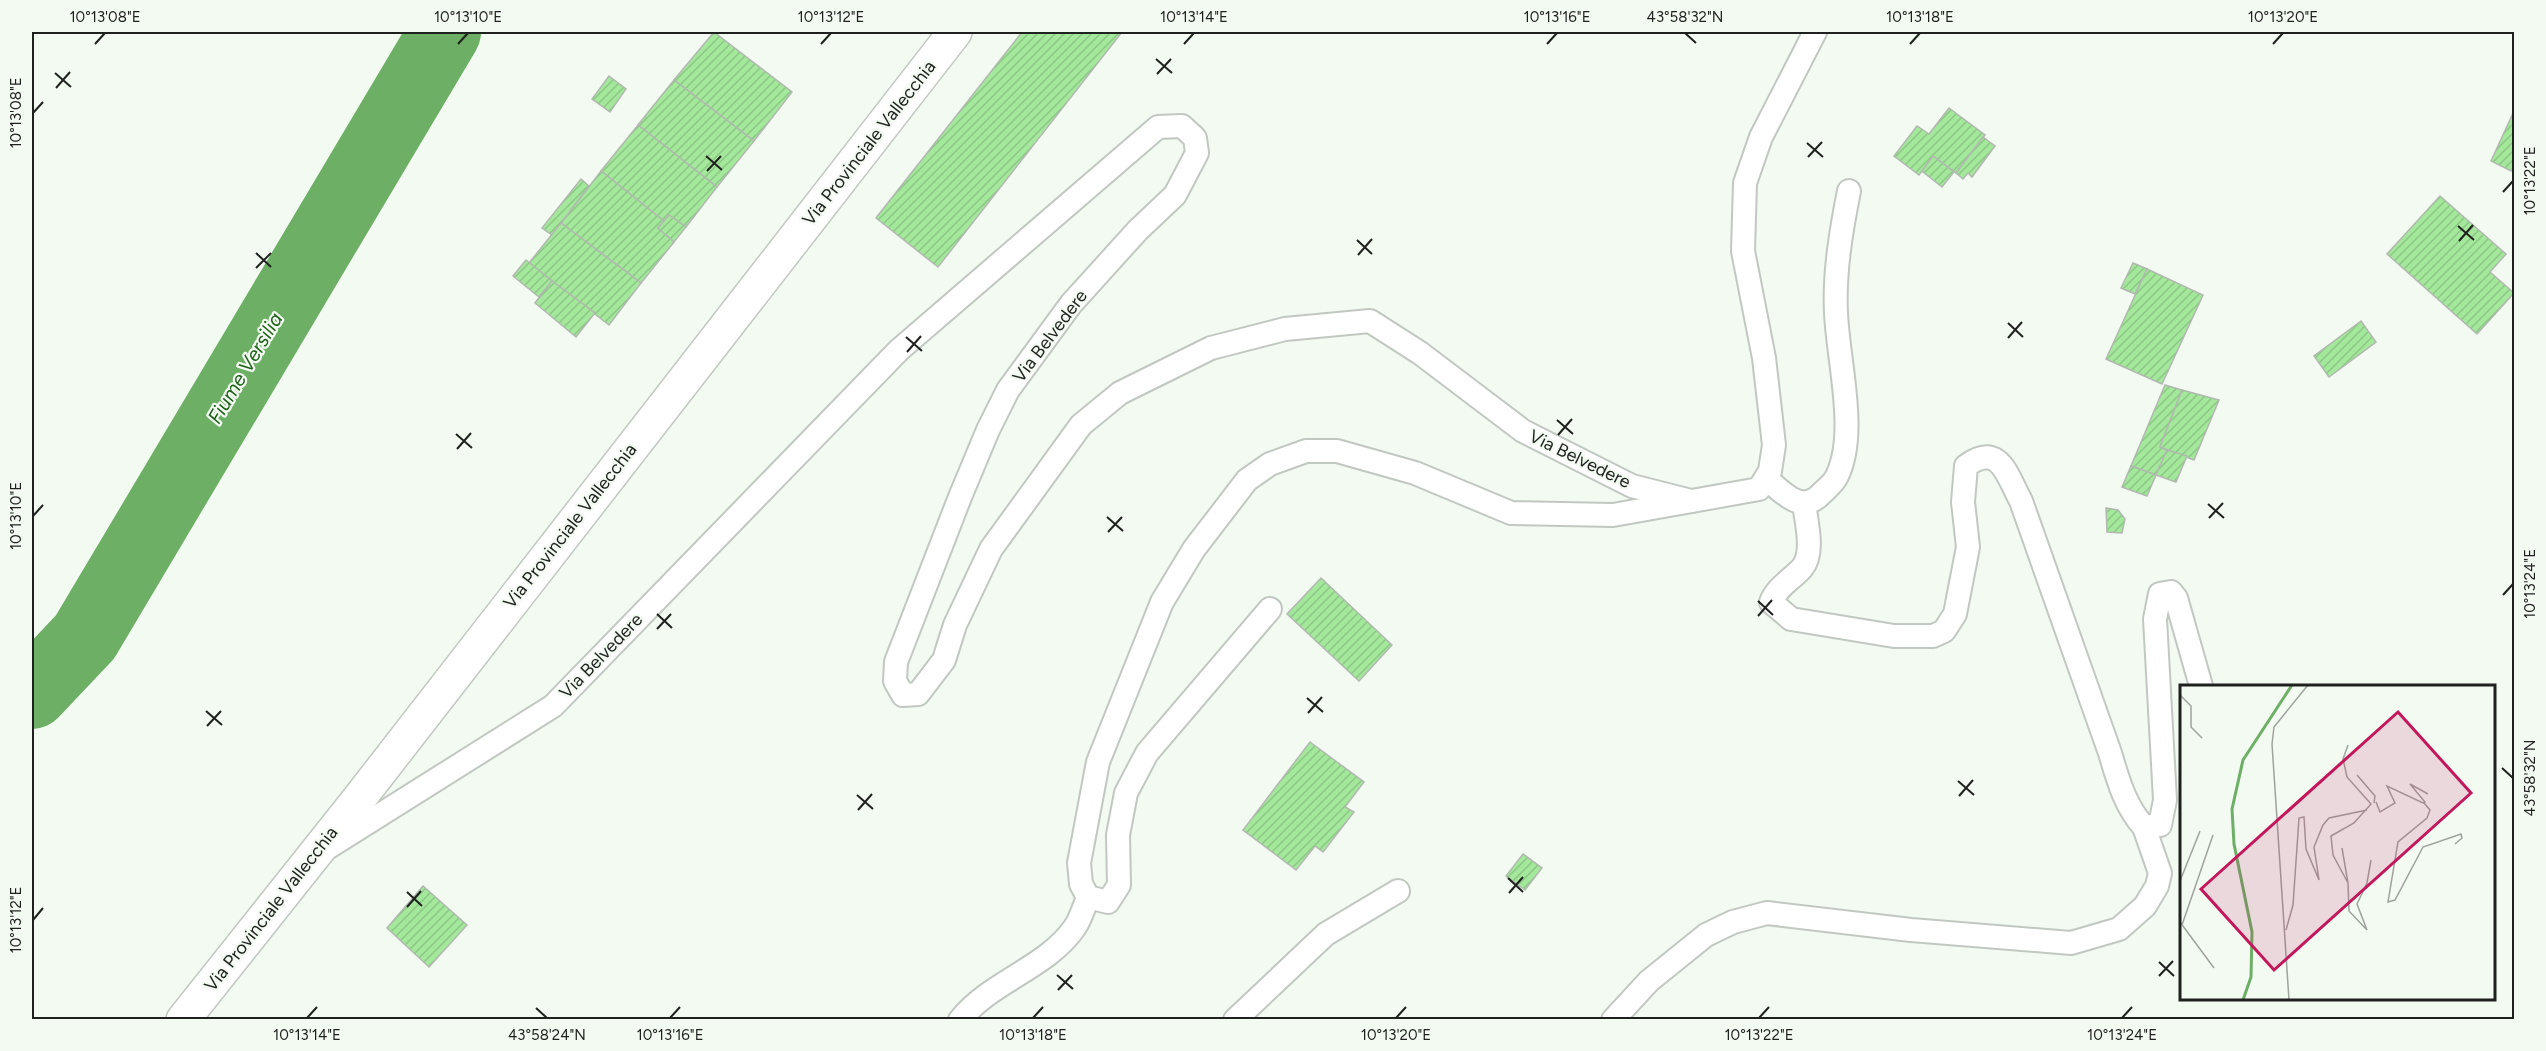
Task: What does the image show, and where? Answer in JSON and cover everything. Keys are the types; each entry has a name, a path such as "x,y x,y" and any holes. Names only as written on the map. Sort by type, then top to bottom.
{"main road":[{"name":"Via Provinciale Vallecchia","path":"183,1020 313,857 955,32"}],"lane":[{"path":"1270,609 1147,753 1126,793 1118,835 1119,885 1108,902 1088,897 1081,884 1079,863 1098,762 1162,602 1194,549 1247,480 1270,464 1306,451 1337,451 1415,473 1511,513 1613,515 1759,489 1770,471 1774,445 1764,358 1743,251 1745,183 1761,137 1815,32"},
{"name":"Via Belvedere","path":"313,857 553,706 899,350 1158,128 1182,126 1195,138 1197,153 1175,195 1138,230 1071,304 1008,390 964,488 896,662 895,681 903,695 918,694 944,660 955,625 992,549 1081,425 1120,393 1211,348 1285,329 1370,321 1420,353 1523,431 1632,486 1691,501"},
{"path":"1766,478 1789,499 1804,503 1814,502 1837,478 1845,454 1845,399 1836,313 1840,234 1849,191"},
{"path":"1613,1020 1649,981 1706,935 1733,922 1767,913 1911,930 2071,943 2119,929 2145,906 2157,886 2160,873 2144,827 2134,815 2119,786 2110,753 2021,501 2000,463 1991,456 1979,457 1966,466 1963,502 1968,548 1955,614 1944,631 1933,636 1894,636 1791,619 1771,602 1774,593 1804,566 1809,546 1804,503"},
{"path":"2144,827 2160,825 2165,800 2155,620 2160,594 2165,591 2171,592 2176,598 2200,685"},
{"path":"1235,1020 1326,934 1398,891"},
{"path":"960,1020 971,1006 1055,949 1076,926 1088,897"}],"building":[{"path":"714,32 792,92 754,141 674,80"},
{"path":"1022,32 1122,32 938,267 876,218"},
{"path":"609,76 626,89 610,112 592,99"},
{"path":"674,80 754,141 717,187 638,125"},
{"path":"1949,108 1985,135 1956,173 1933,156 1919,175 1894,156 1917,126 1929,134"},
{"path":"2514,111 2514,164 2511,171 2491,161"},
{"path":"638,125 717,187 686,227 669,215 664,221 601,171"},
{"path":"1983,137 1995,146 1972,177 1968,173 1963,179 1956,173"},
{"path":"1933,156 1954,172 1942,187 1922,171"},
{"path":"601,171 664,221 658,228 674,242 641,283 561,223"},
{"path":"581,179 589,186 552,235 542,228"},
{"path":"2440,196 2506,254 2490,272 2514,293 2477,334 2387,254"},
{"path":"669,215 686,227 674,242 658,228"},
{"path":"561,223 641,283 609,325 529,263"},
{"path":"526,260 552,281 539,297 513,276"},
{"path":"2133,263 2147,269 2135,294 2121,288"},
{"path":"2147,269 2203,295 2162,384 2106,359"},
{"path":"552,281 595,313 576,337 535,303"},
{"path":"2361,321 2376,342 2329,377 2314,356"},
{"path":"2165,385 2182,390 2160,447 2167,450 2156,475 2131,466"},
{"path":"2182,390 2219,400 2194,460 2160,447"},
{"path":"2167,450 2187,456 2176,482 2156,475"},
{"path":"2131,466 2156,475 2147,496 2122,487"},
{"path":"2106,508 2118,510 2125,519 2122,533 2107,532"},
{"path":"1321,578 1392,645 1359,681 1287,614"},
{"path":"1310,742 1364,782 1345,807 1354,812 1323,852 1315,846 1296,870 1243,830"},
{"path":"1523,854 1542,868 1525,890 1506,876"},
{"path":"423,886 467,925 429,967 387,928"}],"waterway":[{"name":"Fiume Versilia","path":"32,693 85,637 445,32"}]}
